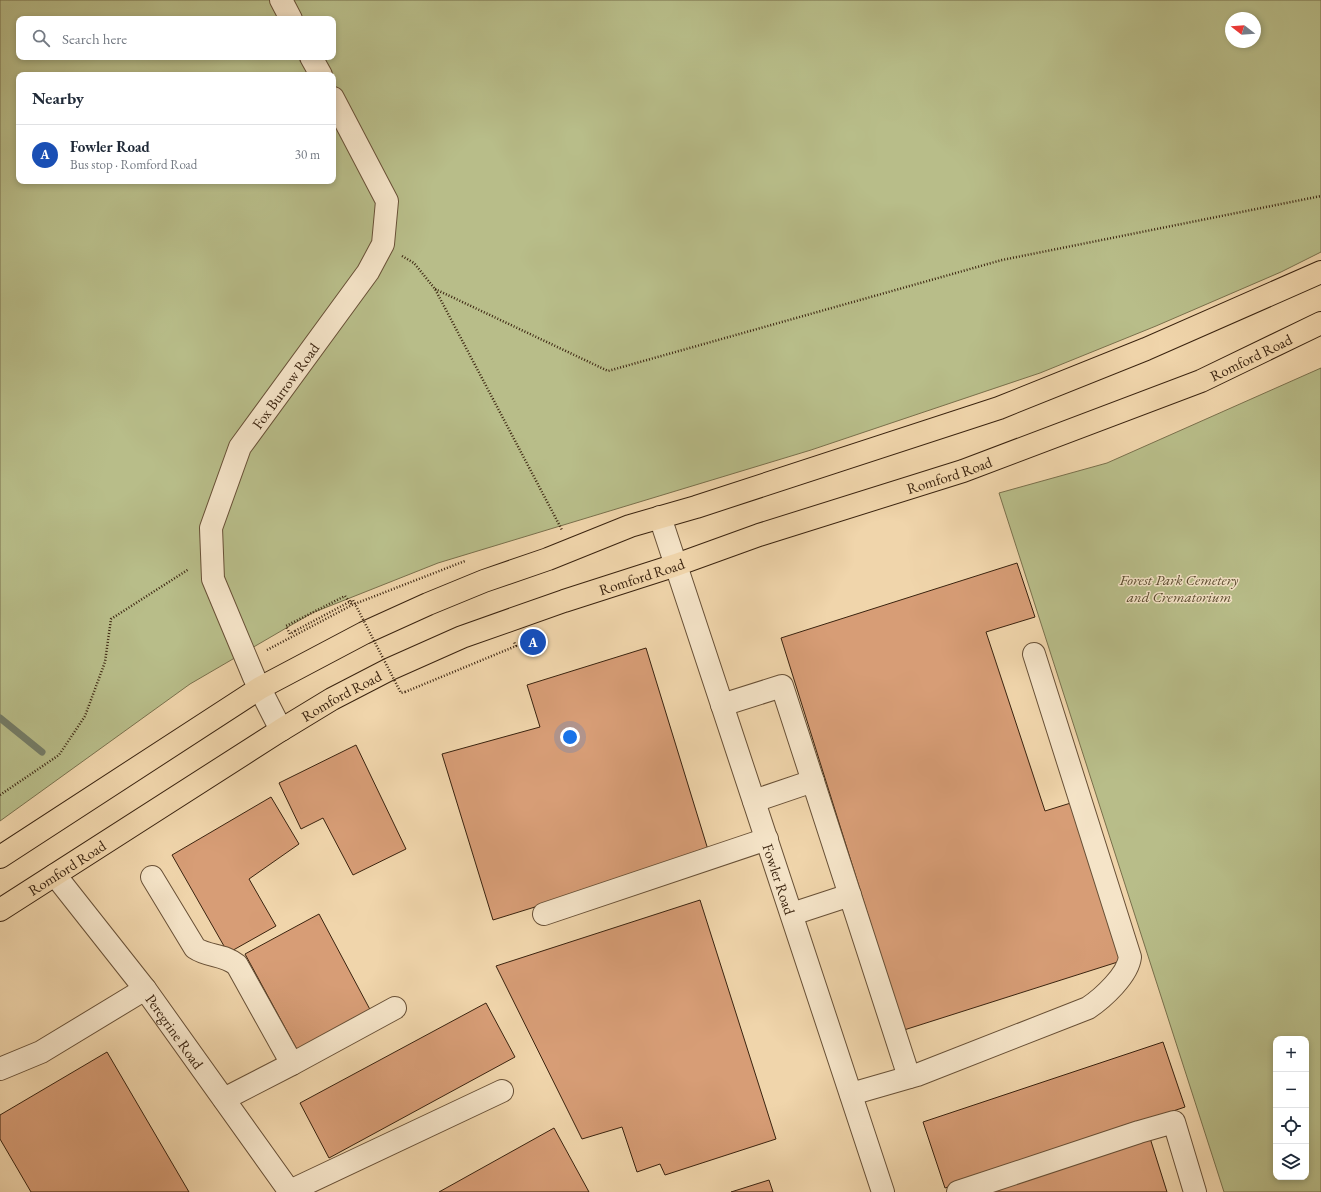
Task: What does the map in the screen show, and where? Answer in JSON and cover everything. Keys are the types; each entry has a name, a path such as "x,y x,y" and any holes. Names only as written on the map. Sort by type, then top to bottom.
{"main road":[{"path":"0,857 260,688 364,633 428,604 484,581 548,559 630,526 696,507 999,408 1146,349 1321,272"},
{"name":"Romford Road","path":"0,910 280,730 390,669 462,637 564,601 676,565 759,535 963,471 1201,381 1321,323"}],"street":[{"path":"281,0 289,16"},
{"path":"313,60 319,72"},
{"name":"Fox Burrow Road","path":"280,730 247,661 213,579 211,528 240,447 368,272 383,244 388,201 336,104"},
{"name":"Fowler Road","path":"660,517 852,1094 883,1192"},
{"path":"852,1094 909,1077 1088,1008 1100,1000 1124,973 1129,965 1130,957 1034,654"},
{"path":"722,705 782,686 909,1077"},
{"path":"754,801 812,781"},
{"path":"544,914 767,839"},
{"name":"Peregrine Road","path":"55,875 145,989 290,1192"},
{"path":"152,877 195,948 201,952 231,960 237,965 292,1064"},
{"path":"792,914 850,895"},
{"path":"0,1069 41,1052 145,989"},
{"path":"224,1099 395,1008"},
{"path":"290,1192 502,1091"},
{"path":"958,1192 1139,1132 1174,1122 1195,1192"}],"path":[{"path":"435,289 608,371 1002,260 1321,196"},
{"path":"383,244 414,263 435,289 559,523"},
{"path":"0,795 59,755 85,716 105,662 111,619 212,553"},
{"path":"247,661 352,605 345,596 286,626 290,634 353,600 401,693 516,646"}],"green space":[{"path":"0,0 1321,0 1321,252 1281,272 1156,326 1040,373 811,450 438,563 312,613 190,684 0,821"},
{"name":"Forest Park Cemetery and Crematorium","path":"1321,368 1321,1192 1224,1192 999,493 1107,463"}],"building":[{"path":"1017,563 1035,617 986,632 1045,811 1074,802 1124,960 904,1030 781,638"},
{"path":"646,648 709,853 493,920 442,754 540,727 527,685"},
{"path":"356,745 406,849 353,875 323,818 301,829 279,783"},
{"path":"271,797 299,844 249,879 276,926 228,953 172,855"},
{"path":"700,900 776,1139 665,1175 660,1164 637,1172 622,1127 582,1139 496,966"},
{"path":"319,914 374,1017 301,1057 245,954"},
{"path":"486,1003 515,1057 329,1158 300,1103"},
{"path":"1163,1042 1185,1107 945,1188 923,1122"},
{"path":"107,1052 189,1192 31,1192 0,1139 0,1115"},
{"path":"554,1128 589,1192 439,1192"},
{"path":"1150,1138 1167,1192 977,1192"},
{"path":"769,1180 773,1192 731,1192"}],"waterway":[{"path":"0,718 42,752"}],"place":[{"name":"Fowler Road","path":"533,642"}]}
